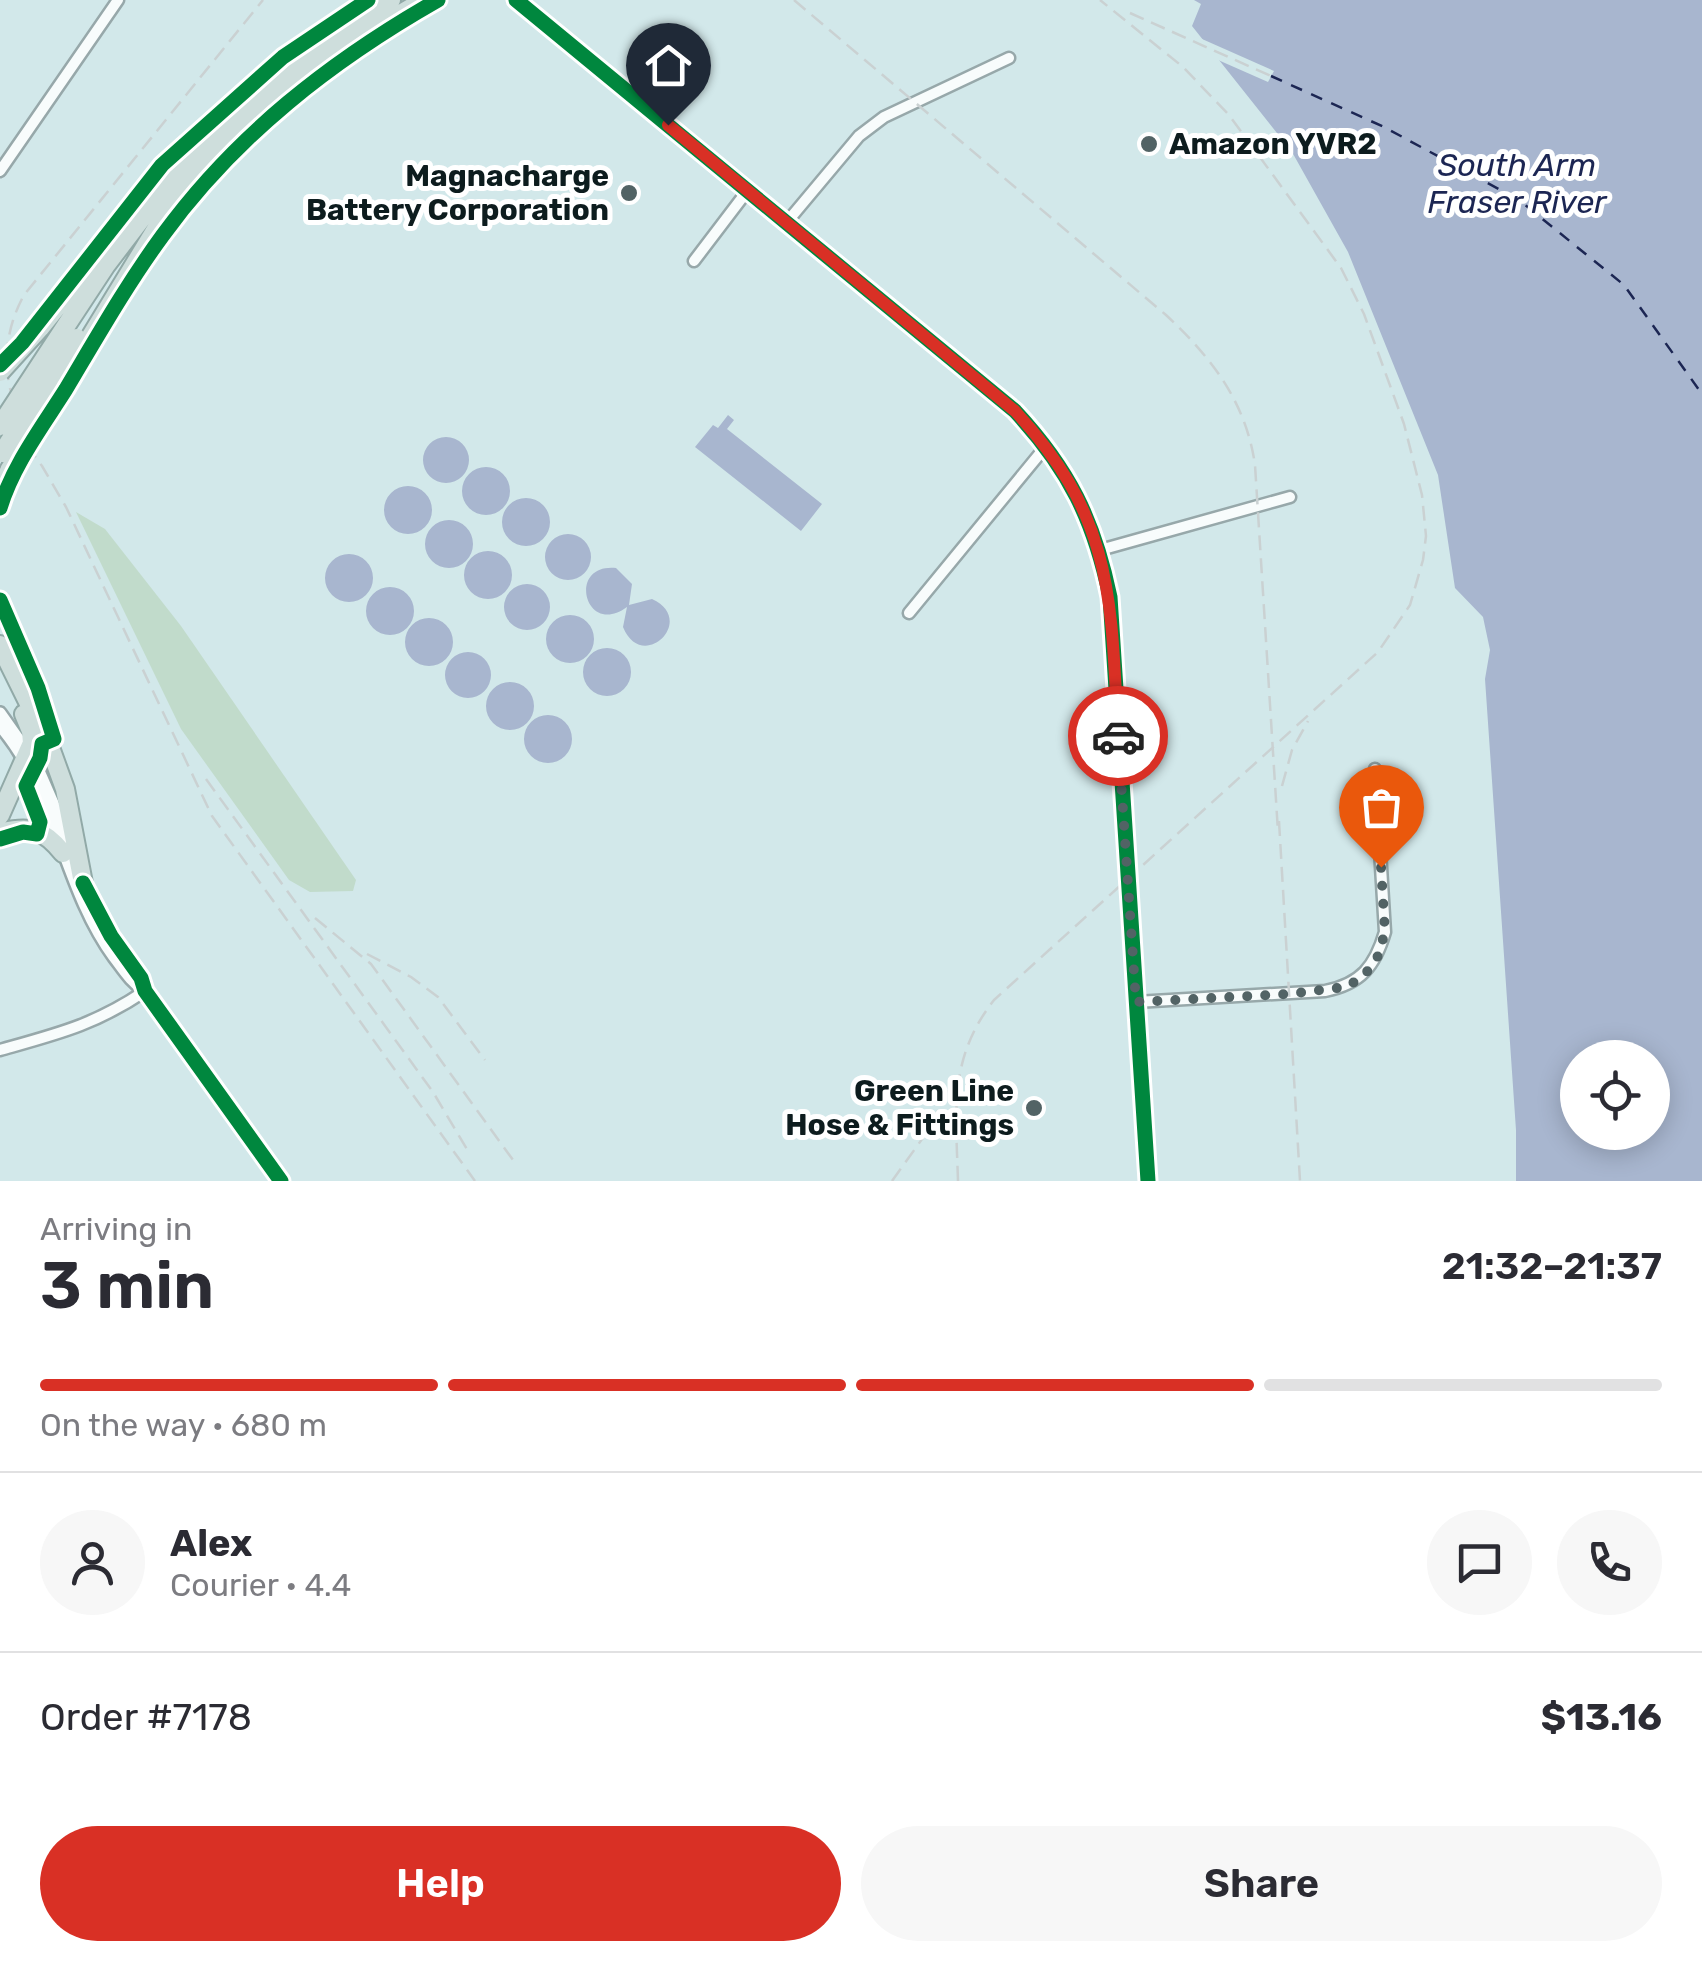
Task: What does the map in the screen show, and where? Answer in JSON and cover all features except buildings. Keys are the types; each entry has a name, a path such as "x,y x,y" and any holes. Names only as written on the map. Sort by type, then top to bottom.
{"highway":[{"path":"0,489 3,459 166,198 210,139 324,42 391,7 425,0"},
{"path":"0,372 118,232 166,198"},
{"path":"0,426 106,265 166,198"},
{"path":"0,645 48,742 65,789 83,883"},
{"path":"0,664 31,731 27,757 0,815"},
{"path":"0,833 22,828 38,830 50,836 63,853"}],"street":[{"path":"0,171 118,0"},
{"path":"516,0 1015,411 1046,445 1076,490 1100,550 1110,597 1148,1181"},
{"path":"787,222 859,136 884,118 1009,58"},
{"path":"694,261 748,190"},
{"path":"908,613 1046,445"},
{"path":"1100,550 1290,497"},
{"path":"0,712 60,818 83,883 110,936 281,1181"},
{"path":"0,726 27,757 82,902 102,941 133,983 145,991"},
{"path":"1136,1002 1325,991 1346,987 1364,976 1378,956 1385,932 1375,769"},
{"path":"0,1050 108,1016 145,991"}],"green space":[{"path":"76,512 105,529 181,626 356,880 353,891 310,892 289,880 181,729"}],"water":[{"name":"South Arm Fraser River","path":"1194,0 1702,0 1702,1181 1516,1181 1516,1130 1485,679 1490,650 1483,617 1455,588 1438,475 1348,252 1292,152 1192,26 1201,4"},
{"path":"728,415 734,420 727,429 822,504 801,531 695,447 713,425 718,428"},
{"path":"446,437 462,444 469,460 462,476 446,483 430,476 423,460 430,444"},
{"path":"486,467 503,474 510,491 503,508 486,515 469,508 462,491 469,474"},
{"path":"408,486 425,493 432,510 425,527 408,534 391,527 384,510 391,493"},
{"path":"526,498 543,505 550,522 543,539 526,546 509,539 502,522 509,505"},
{"path":"449,520 466,527 473,544 466,561 449,568 432,561 425,544 432,527"},
{"path":"568,534 584,541 591,557 584,573 568,580 552,573 545,557 552,541"},
{"path":"488,551 505,558 512,575 505,592 488,599 471,592 464,575 471,558"},
{"path":"349,554 366,561 373,578 366,595 349,602 332,595 325,578 332,561"},
{"path":"616,568 632,584 629,605 652,599 665,608 670,619 668,629 653,644 642,645 632,640 623,627 627,607 612,614 601,613 587,597 586,586 591,576"},
{"path":"527,584 543,591 550,607 543,623 527,630 511,623 504,607 511,591"},
{"path":"390,587 407,594 414,611 407,628 390,635 373,628 366,611 373,594"},
{"path":"570,615 587,622 594,639 587,656 570,663 553,656 546,639 553,622"},
{"path":"429,618 446,625 453,642 446,659 429,666 412,659 405,642 412,625"},
{"path":"607,648 624,655 631,672 624,689 607,696 590,689 583,672 590,655"},
{"path":"468,652 484,659 491,675 484,691 468,698 452,691 445,675 452,659"},
{"path":"510,682 527,689 534,706 527,723 510,730 493,723 486,706 493,689"},
{"path":"548,715 565,722 572,739 565,756 548,763 531,756 524,739 531,722"}],"pier":[{"path":"1193,35 1274,71 1268,82 1209,56"}],"ferry route":[{"path":"1271,76 1384,127 1519,200 1624,285 1702,394"}],"railway":[{"path":"22,424 11,391 7,359 11,327 24,295 263,0"},
{"path":"794,0 1166,315 1224,382 1244,421 1255,465 1278,832"},
{"path":"958,1181 956,1109 962,1065 979,1022 994,1000 1378,652 1410,605 1426,536 1422,495 1404,424 1364,314 1341,268 1229,115 1183,67 1100,0"},
{"path":"1130,13 1271,76"},
{"path":"0,408 66,507 212,816 475,1181"},
{"path":"1282,786 1292,750 1308,721"},
{"path":"206,779 433,1092 468,1151"},
{"path":"1279,821 1300,1181"},
{"path":"315,918 371,964 513,1160"},
{"path":"367,954 411,977 438,997 485,1060"},
{"path":"892,1181 930,1128 952,1079"}],"cycle path":[{"path":"0,365 22,343 162,165 283,57 368,0"},
{"path":"0,508 20,461 150,254 191,199 288,103 360,48 438,0"},
{"path":"516,0 1015,411 1050,454 1077,497 1096,544 1110,597 1148,1181"},
{"path":"0,600 38,688 54,739 42,744 40,758 26,786 40,822 37,834 23,832 0,839"},
{"path":"83,883 111,936 141,978 145,991 281,1181"}],"way so far":[{"path":"1118,736 1136,1002 1346,987 1364,976 1378,956 1385,932 1381,867"}],"place":[{"name":"Amazon YVR2","path":"1149,144"},
{"name":"Magnacharge Battery Corporation","path":"629,193"},
{"name":"Green Line Hose & Fittings","path":"1034,1108"}],"route":[{"path":"668,125 1015,411 1046,445 1076,490 1100,550 1110,597 1118,736"}]}
